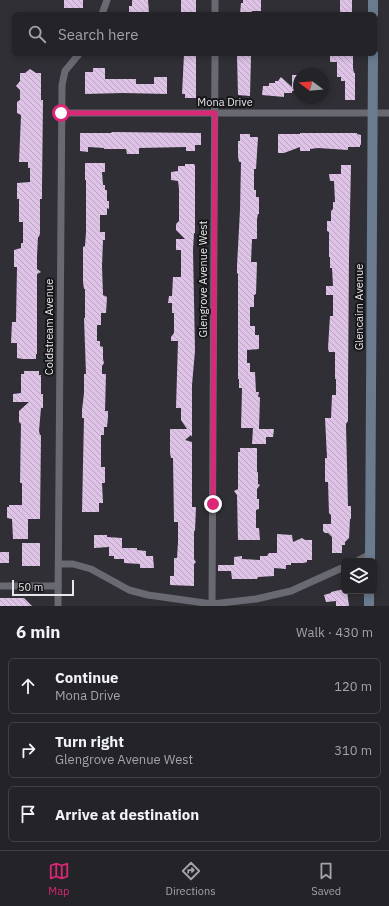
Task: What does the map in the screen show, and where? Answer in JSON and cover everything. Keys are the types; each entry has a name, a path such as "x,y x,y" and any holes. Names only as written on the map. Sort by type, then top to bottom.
{"street":[{"path":"103,12 107,0"},
{"path":"215,0 215,12"},
{"path":"373,0 373,12"},
{"name":"Coldstream Avenue","path":"58,606 61,113 63,78 67,69 77,56"},
{"name":"Glengrove Avenue West","path":"212,605 215,56"},
{"name":"Glencairn Avenue","path":"370,558 373,56"},
{"name":"Mona Drive","path":"61,113 389,113"},
{"path":"59,564 73,564 91,569 130,590 143,594 212,605 256,599 291,591 341,568"},
{"path":"0,586 58,586"},
{"path":"369,606 370,594"}],"building":[{"path":"64,0 83,0 83,8 64,8"},
{"path":"132,0 148,0 149,12 129,12 129,6 132,6"},
{"path":"181,0 196,0 196,12 181,12"},
{"path":"243,0 261,0 261,11 240,12 241,3 243,3"},
{"path":"340,0 352,0 352,12 340,12"},
{"path":"184,56 196,56 196,98 185,98 185,94 182,94"},
{"path":"237,56 251,56 250,96 238,95"},
{"path":"330,56 353,56 353,68 355,73 355,100 345,100 345,81 341,81 341,77 337,77 337,62 330,62"},
{"path":"93,68 105,68 105,79 136,79 136,84 154,84 154,77 167,77 167,94 85,94 85,72 93,72"},
{"path":"30,69 36,73 41,73 41,100 43,100 42,199 40,199 40,233 38,237 37,256 37,269 41,272 37,274 36,359 23,359 17,358 17,343 11,343 12,322 16,322 17,267 14,267 14,250 21,248 21,243 23,243 23,222 19,222 17,183 30,182 30,168 28,168 28,162 19,162 21,115 17,113 17,102 20,100 20,90 16,86 20,81 20,73 25,73"},
{"path":"292,75 293,75 293,91"},
{"path":"281,77 292,87 292,93 284,93 284,97 262,95 263,86 269,86 269,83 275,83 275,81 278,81"},
{"path":"80,133 201,133 201,145 195,145 195,151 186,151 186,147 139,148 139,154 127,154 126,149 88,147 88,152 80,151"},
{"path":"357,133 361,135 361,145 360,147 348,147 348,150 318,148 310,149 310,151 300,151 300,147 284,153 278,153 278,134"},
{"path":"240,134 250,134 250,137 258,137 256,169 254,169 254,190 256,190 256,197 259,197 259,214 257,219 257,239 252,239 251,262 257,262 256,294 254,295 254,307 250,307 250,326 255,326 255,335 259,335 259,349 247,350 247,363 250,363 250,372 255,372 256,392 259,392 258,397 260,397 259,429 274,429 273,437 266,437 266,444 252,444 253,428 241,428 242,388 239,388 238,379 237,273 241,162 239,162 238,156 238,141 240,141"},
{"path":"85,163 105,163 105,172 102,172 103,185 105,185 105,190 107,190 107,201 109,201 107,215 100,215 100,232 105,232 105,240 103,240 102,266 103,295 107,297 106,313 101,313 101,325 97,325 97,341 100,341 100,346 103,347 104,363 102,366 102,374 106,374 105,411 108,411 108,417 107,427 104,427 104,435 101,435 101,467 105,467 105,483 102,483 103,503 99,503 99,512 82,512 84,418 82,418 82,410 84,374 86,374 84,318 85,289 83,282 83,247 85,246 86,232"},
{"path":"185,164 194,164 195,166 195,233 193,250 195,351 192,385 192,437 191,435 185,440 192,442 192,507 196,507 194,559 196,562 194,564 194,586 170,585 170,576 174,576 174,558 177,558 178,522 174,522 173,458 171,458 170,453 170,429 187,429 181,420 181,408 176,408 178,341 171,341 171,337 174,333 174,313 172,313 172,303 168,303 169,296 172,296 173,277 181,277 181,250 176,250 176,239 185,239 176,230 176,224 179,221 179,189 178,181 171,180 171,172 178,171 178,166 185,166"},
{"path":"341,165 351,165 348,421 346,424 348,506 351,506 351,519 349,538 345,542 345,545 342,545 342,553 332,553 332,537 323,531 323,524 331,524 331,515 329,513 328,482 325,482 325,458 327,458 325,418 331,418 332,395 336,395 335,352 329,352 328,348 330,316 333,316 333,295 326,295 326,286 333,286 332,268 330,268 329,232 327,231 327,221 331,221 331,211 333,209 333,202 335,202 334,181 330,181 329,174 341,174"},
{"path":"24,371 39,371 39,375 41,375 43,408 41,408 39,431 41,435 40,519 28,519 28,539 13,539 12,519 7,518 7,507 9,507 9,505 22,505 22,483 20,483 21,424 19,422 19,411 29,402 13,402 13,394 21,393 21,374 24,374"},
{"path":"240,448 257,448 257,472 258,484 260,485 257,489 259,509 256,510 256,528 259,528 260,540 238,540 237,495 234,491 238,489 238,452 240,452"},
{"path":"277,534 292,535 293,542 302,538 305,540 312,540 312,560 307,560 307,562 304,563 291,563 291,565 286,565 286,569 274,568 274,576 258,577 257,579 232,579 231,571 218,571 218,565 234,565 234,557 242,556 242,559 260,560 260,556 267,556 269,553 277,553"},
{"path":"94,535 107,535 107,537 122,538 122,548 137,548 137,550 146,551 146,556 153,556 154,568 140,568 140,564 124,563 124,559 114,559 114,556 109,556 109,547 94,548"},
{"path":"22,543 40,543 40,566 22,566"},
{"path":"0,552 9,552 9,563 0,563"},
{"path":"341,590 341,594 347,594 349,606 336,606 336,601 326,602 324,595"},
{"path":"0,598 24,598 32,606 0,606"}],"route":[{"path":"61,113 215,113 213,504"}]}
